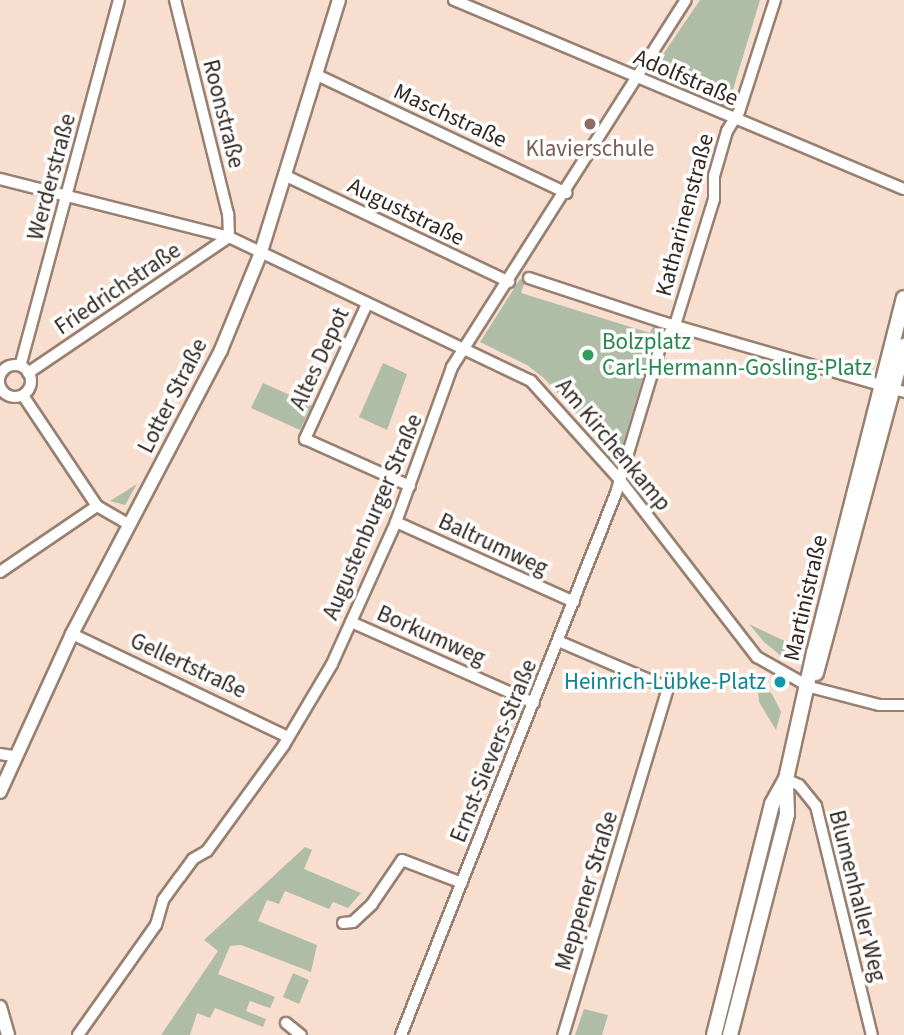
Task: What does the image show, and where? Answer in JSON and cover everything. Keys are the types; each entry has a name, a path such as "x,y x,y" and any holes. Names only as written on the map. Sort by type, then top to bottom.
{"main road":[{"name":"Martinistraße","path":"893,389 904,299"},
{"name":"Martinistraße","path":"786,779 810,687 824,655 904,346"},
{"path":"714,1035 772,804 786,779"},
{"path":"730,1035 787,814 786,779"}],"street":[{"name":"Werderstraße","path":"20,363 119,0"},
{"name":"Roonstraße","path":"175,0 228,214 229,237"},
{"name":"Lotter Straße","path":"0,792 13,756 72,634 128,524 205,385 260,255 339,0"},
{"name":"Adolfstraße","path":"454,0 734,120 904,189"},
{"name":"Augustenburger Straße","path":"78,1035 156,925 163,900 193,859 207,851 285,740 332,664 396,522 452,367 567,193 635,78 686,0"},
{"name":"Katharinenstraße","path":"620,480 660,347 675,326 714,200 713,176 775,0"},
{"name":"Maschstraße","path":"317,75 567,193"},
{"name":"Auguststraße","path":"286,176 509,282"},
{"name":"Am Kirchenkamp","path":"0,179 229,237 260,255 541,388 620,480 747,647 766,664 810,687 879,705 904,705"},
{"name":"Friedrichstraße","path":"28,373 229,237"},
{"path":"529,278 675,326 893,389"},
{"name":"Altes Depot","path":"367,304 305,439 410,486"},
{"path":"24,397 14,399 2,394 2,365 20,363 28,373 24,397 97,506 128,524"},
{"name":"Ernst-Sievers-Straße","path":"401,1035 620,480"},
{"path":"0,572 97,506"},
{"name":"Baltrumweg","path":"396,522 573,602"},
{"name":"Borkumweg","path":"351,622 534,703"},
{"name":"Gellertstraße","path":"72,634 252,718 285,740"},
{"name":"Meppener Straße","path":"558,641 668,688 563,1035"},
{"path":"0,754 13,756"},
{"name":"Blumenhaller Weg","path":"786,779 799,785 816,806 872,1035"},
{"path":"343,923 352,922 372,904 402,860 462,883"},
{"path":"0,1007 8,1035"},
{"path":"286,1023 302,1035"}],"green space":[{"path":"700,0 760,0 729,103 735,110 731,113 718,110 722,101 658,73 653,81 644,72 649,61 653,69"},
{"path":"520,279 525,281 521,293 650,333 654,324 658,327 618,460 545,379 527,365 480,342"},
{"path":"383,363 407,374 387,430 359,417"},
{"path":"263,383 312,405 300,430 251,408"},
{"path":"137,484 125,505 110,501"},
{"path":"749,624 793,645 786,660 764,642"},
{"path":"757,682 772,694 781,712 776,730 759,702"},
{"path":"305,847 312,850 304,869 361,893 348,908 333,902 329,909 285,891 279,904 267,900 258,921 317,945 311,972 241,945 230,946 218,974 275,997 270,1008 250,1001 246,1011 266,1019 263,1027 215,1008 210,1018 197,1013 190,1035 161,1035 218,951 204,940"},
{"path":"293,973 309,980 299,1004 283,997"},
{"path":"584,1009 608,1015 602,1035 575,1035"}],"place":[{"name":"Klavierschule","path":"590,124"},
{"name":"Bolzplatz Carl-Hermann-Gosling-Platz","path":"588,355"},
{"name":"Heinrich-Lübke-Platz","path":"780,682"}]}
